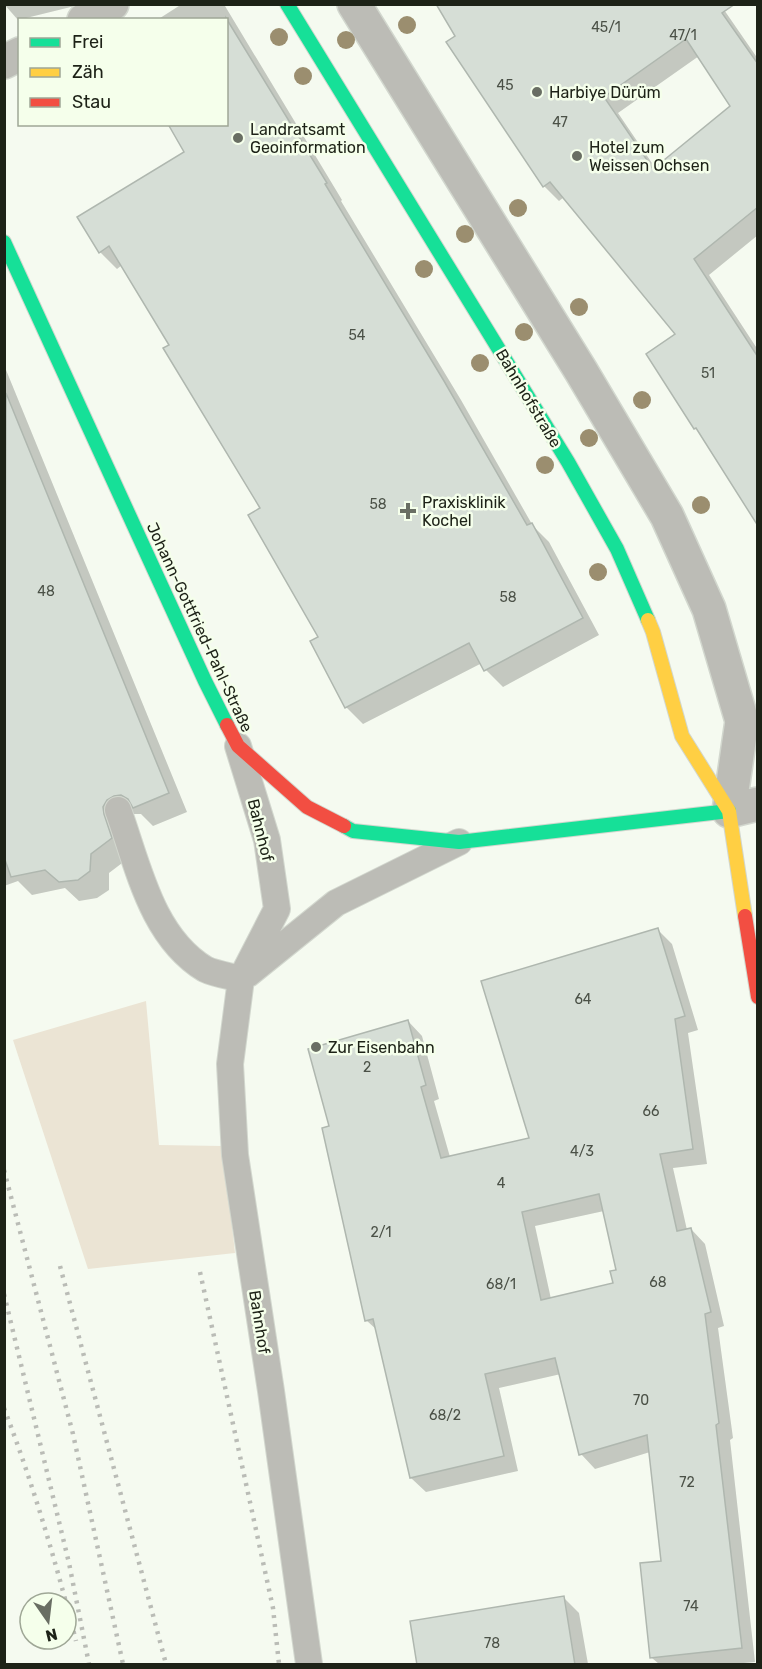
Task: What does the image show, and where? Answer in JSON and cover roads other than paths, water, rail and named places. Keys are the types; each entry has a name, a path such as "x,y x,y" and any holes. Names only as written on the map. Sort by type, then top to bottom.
{"main road":[{"name":"Bahnhofstraße","path":"287,4 562,452 617,549 653,632 682,736 743,807 758,997"},
{"name":"Johann-Gottfried-Pahl-Straße","path":"4,242 205,681 238,746 307,807 353,831 459,842 743,807"}],"street":[{"path":"88,18 112,4"},
{"name":"Bahnhofstraße","path":"354,4 581,371 667,516 709,609 742,721 743,807"},
{"path":"4,62 18,55"}],"lane":[{"name":"Bahnhof","path":"238,746 267,840 277,909 241,979 230,1064 235,1155 309,1665"},
{"path":"118,810 150,904 180,950 207,970 241,979 336,903 459,842"}],"railway":[{"path":"4,1170 73,1434 123,1664"},
{"path":"60,1266 166,1664"},
{"path":"200,1272 273,1608 279,1664"},
{"path":"4,1294 69,1563 89,1664"},
{"path":"4,1408 25,1465 62,1591"}],"place":[{"name":"Harbiye Dürüm","path":"537,92"},
{"name":"Landratsamt Geoinformation","path":"238,138"},
{"name":"Hotel zum Weissen Ochsen","path":"577,156"},
{"name":"Praxisklinik Kochel","path":"408,511"},
{"name":"Zur Eisenbahn","path":"316,1047"}]}
